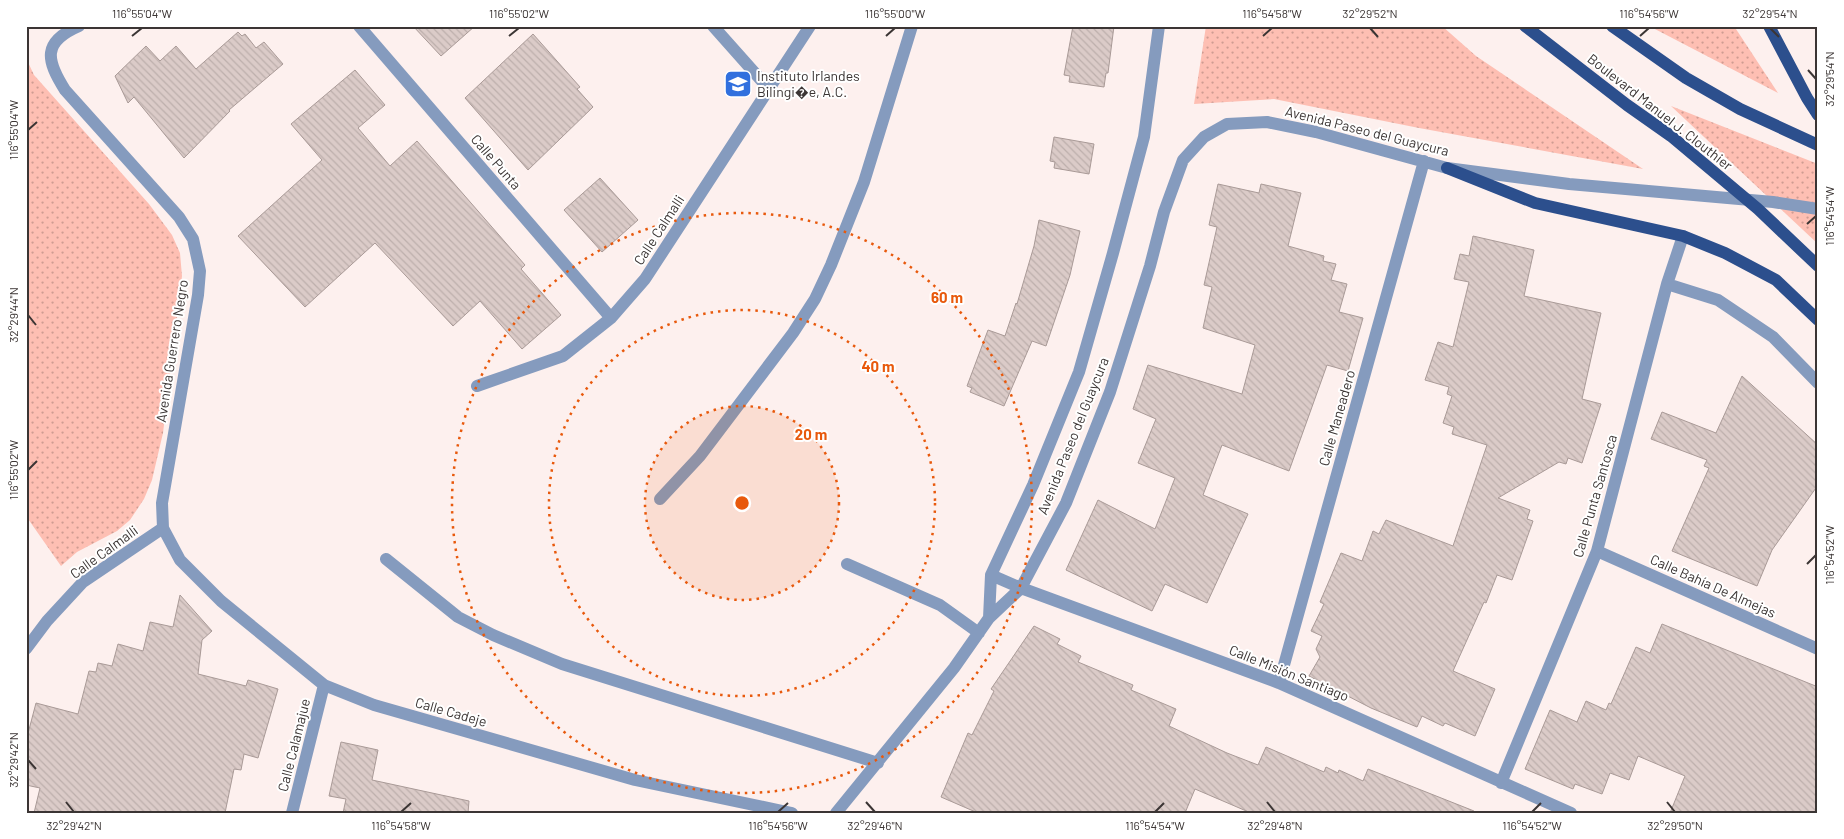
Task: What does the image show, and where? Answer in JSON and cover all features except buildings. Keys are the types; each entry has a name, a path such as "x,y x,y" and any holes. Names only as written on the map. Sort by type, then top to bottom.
{"main road":[{"name":"Boulevard Manuel J. Clouthier","path":"1525,26 1627,105 1679,142 1758,209 1818,266"},
{"path":"1612,26 1641,48 1740,109 1818,145"},
{"path":"1769,26 1818,115"},
{"path":"1447,168 1535,203 1683,236 1725,253 1776,280 1818,320"}],"street":[{"name":"Avenida Guerrero Negro","path":"79,26 66,32 51,48 56,76 65,90 179,217 193,239 200,271 198,295 162,503 163,528"},
{"name":"Calle Punta","path":"359,26 611,318"},
{"path":"712,26 769,90"},
{"name":"Calle Calmalli","path":"477,386 563,356 611,318 645,279 810,26"},
{"path":"660,499 700,456 815,300 864,182 912,26"},
{"name":"Avenida Paseo del Guaycura","path":"989,618 991,575 1033,485 1079,372 1144,137 1158,26"},
{"name":"Avenida Paseo del Guaycura","path":"836,813 948,675 989,618 1021,588 1066,502 1110,392 1150,266 1164,212 1183,160 1204,137 1227,124 1267,122 1316,132 1447,168 1569,184 1773,202 1818,209"},
{"name":"Calle Maneadero","path":"1279,682 1424,161"},
{"name":"Calle Punta Santosca","path":"1501,783 1597,551 1668,284 1683,236"},
{"path":"1668,284 1718,300 1773,337 1818,383"},
{"name":"Calle Calmalli","path":"26,649 47,621 83,582 163,528"},
{"name":"Calle Cadeje","path":"163,528 180,560 221,601 324,685 374,705 635,780 792,813"},
{"name":"Calle Bahía De Almejas","path":"1597,551 1818,649"},
{"path":"386,559 458,618 533,653 562,664 878,763"},
{"path":"847,564 940,605 979,633"},
{"name":"Calle Misión Santiago","path":"991,575 1021,588 1279,682 1571,813"},
{"name":"Calle Calamajue","path":"292,813 324,685"}],"shaded area":[{"path":"1206,26 1442,26 1476,56 1643,169 1274,99 1194,104"},
{"path":"1649,26 1734,26 1778,93 1651,27"},
{"path":"26,58 34,75 149,204 172,235 180,253 182,276 163,433 152,480 144,499 130,520 117,531 77,552 61,566 26,516"},
{"path":"1671,106 1818,164 1818,244"}],"place":[{"name":"Instituto Irlandes Bilingi�e, A.C.","path":"738,84"}]}
